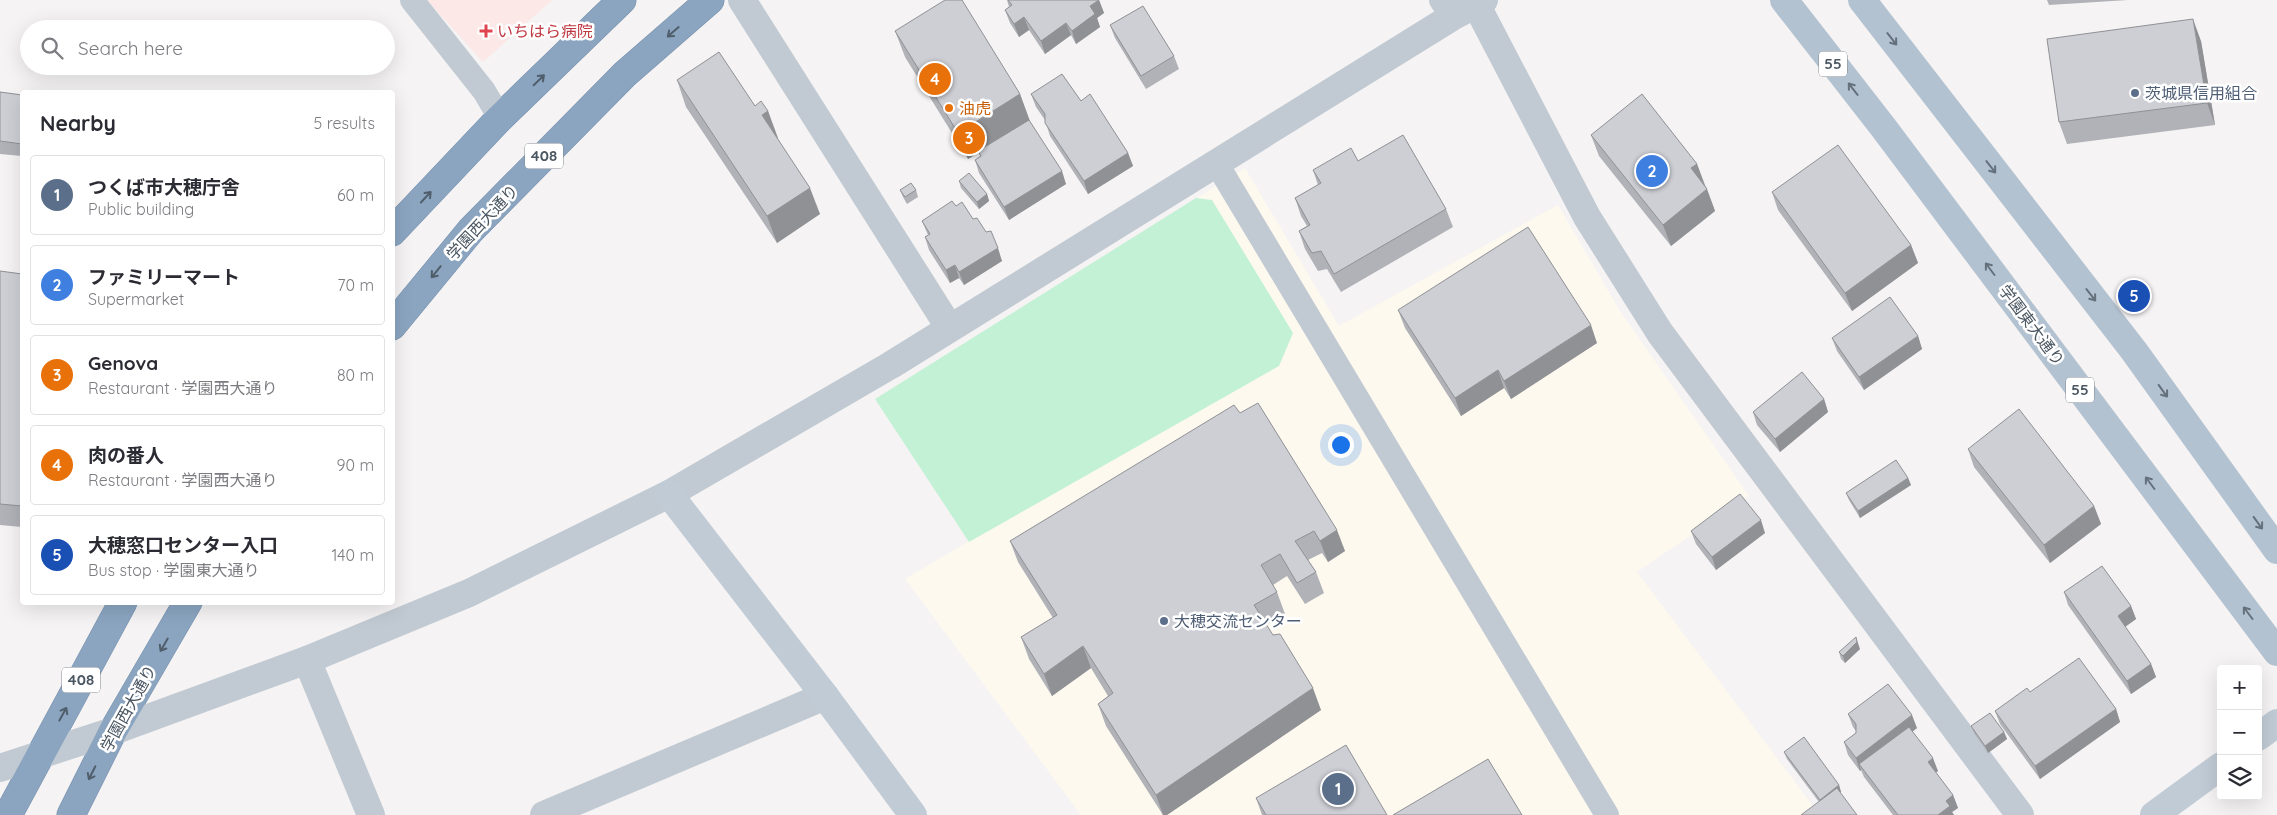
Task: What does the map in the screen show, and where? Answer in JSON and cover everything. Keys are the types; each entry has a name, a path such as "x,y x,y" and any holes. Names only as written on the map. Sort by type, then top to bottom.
{"highway":[{"path":"395,229 500,118 622,0"},
{"name":"学園西大通り","path":"395,322 471,230 625,74 710,0"},
{"name":"408","path":"8,815 121,605"},
{"name":"学園西大通り","path":"71,815 113,731 186,605"}],"main road":[{"name":"学園東大通り","path":"1784,0 1883,127 2277,652"},
{"path":"1862,0 2134,351 2277,550"}],"street":[{"path":"742,0 949,327"},
{"path":"0,768 39,757 113,731 307,660 469,594 669,494 890,365 1217,164 1446,9 1480,2 1587,217 1660,333 2020,815"},
{"path":"669,494 825,696 913,815"},
{"path":"307,660 370,815"},
{"path":"544,815 825,696"},
{"path":"2262,734 2277,723"},
{"path":"2154,815 2217,769"}],"lane":[{"path":"412,0 484,91 500,118"},
{"path":"1217,164 1607,815"}],"shaded area":[{"name":"いちはら病院","path":"427,0 552,0 483,62"},
{"path":"1245,168 1339,326 1558,205 1620,311 1749,496 1637,572 1816,810 1808,815 1081,815 905,579 969,541 875,399"}],"green space":[{"path":"1196,198 1212,200 1293,333 1279,366 969,542 875,399"}],"building":[{"path":"945,0 962,0 1020,94 958,133 895,31"},
{"path":"1008,0 1099,0 1090,6 1095,14 1072,31 1066,23 1041,41 1024,17 1014,24 1005,10 1012,5"},
{"path":"1143,6 1174,56 1141,76 1110,25"},
{"name":"茨城県信用組合","path":"2193,19 2207,103 2059,122 2047,39"},
{"path":"719,52 755,106 761,101 768,111 762,115 810,188 767,216 677,80"},
{"path":"1062,74 1081,101 1090,94 1128,153 1084,181 1045,123 1045,114 1031,94"},
{"path":"0,92 20,95 20,144 0,141"},
{"path":"1642,94 1697,164 1691,168 1707,189 1663,225 1591,135"},
{"path":"1029,120 1062,171 1004,207 975,160 981,156 978,151"},
{"path":"1403,135 1446,209 1334,274 1321,251 1312,253 1299,231 1310,225 1295,198 1321,183 1313,170 1351,148 1358,161"},
{"path":"1838,145 1911,245 1845,293 1772,192"},
{"path":"969,173 987,194 977,202 959,181"},
{"path":"911,183 916,190 905,197 900,190"},
{"path":"952,201 956,206 962,202 973,219 977,218 986,232 991,231 998,248 959,272 955,265 946,270 925,237 930,234 922,221"},
{"path":"1528,227 1591,325 1504,381 1498,370 1455,398 1398,310"},
{"path":"0,271 20,274 20,506 0,504"},
{"path":"1890,297 1918,336 1859,377 1832,338"},
{"path":"1802,372 1824,399 1775,439 1753,412"},
{"name":"大穂交流センター","path":"1258,403 1337,530 1320,541 1314,531 1295,541 1316,572 1297,583 1280,554 1261,565 1277,592 1254,605 1273,635 1280,634 1313,688 1156,795 1098,704 1113,693 1083,646 1044,674 1021,637 1057,615 1010,541 1234,405 1240,413"},
{"path":"2019,409 2094,506 2044,545 1968,449"},
{"path":"1896,460 1908,478 1858,511 1846,493"},
{"path":"1740,494 1761,520 1712,557 1691,531"},
{"path":"2102,566 2131,606 2118,616 2151,664 2127,681 2064,592"},
{"path":"1856,637 1857,642 1843,656 1839,652"},
{"path":"2079,658 2116,709 2035,766 1995,711 2027,688 2030,692"},
{"path":"1888,684 1912,715 1856,758 1844,742 1856,733 1856,724 1848,714"},
{"path":"1990,713 2004,732 1985,746 1971,726"},
{"path":"1909,727 1933,758 1928,762 1953,795 1946,801 1950,806 1938,815 1898,815 1859,764"},
{"path":"1804,737 1839,785 1820,800 1784,752"},
{"path":"1346,745 1387,815 1266,815 1256,798"},
{"path":"1488,759 1522,815 1393,815"},
{"path":"1837,788 1857,815 1801,815"}],"place":[{"name":"いちはら病院","path":"486,31"},
{"name":"肉の番人","path":"935,79"},
{"name":"茨城県信用組合","path":"2135,93"},
{"name":"油虎","path":"949,108"},
{"name":"Genova","path":"969,138"},
{"name":"ファミリーマート","path":"1652,171"},
{"name":"大穂窓口センター入口","path":"2134,296"},
{"name":"大穂交流センター","path":"1164,621"},
{"name":"つくば市大穂庁舎","path":"1338,789"}]}
